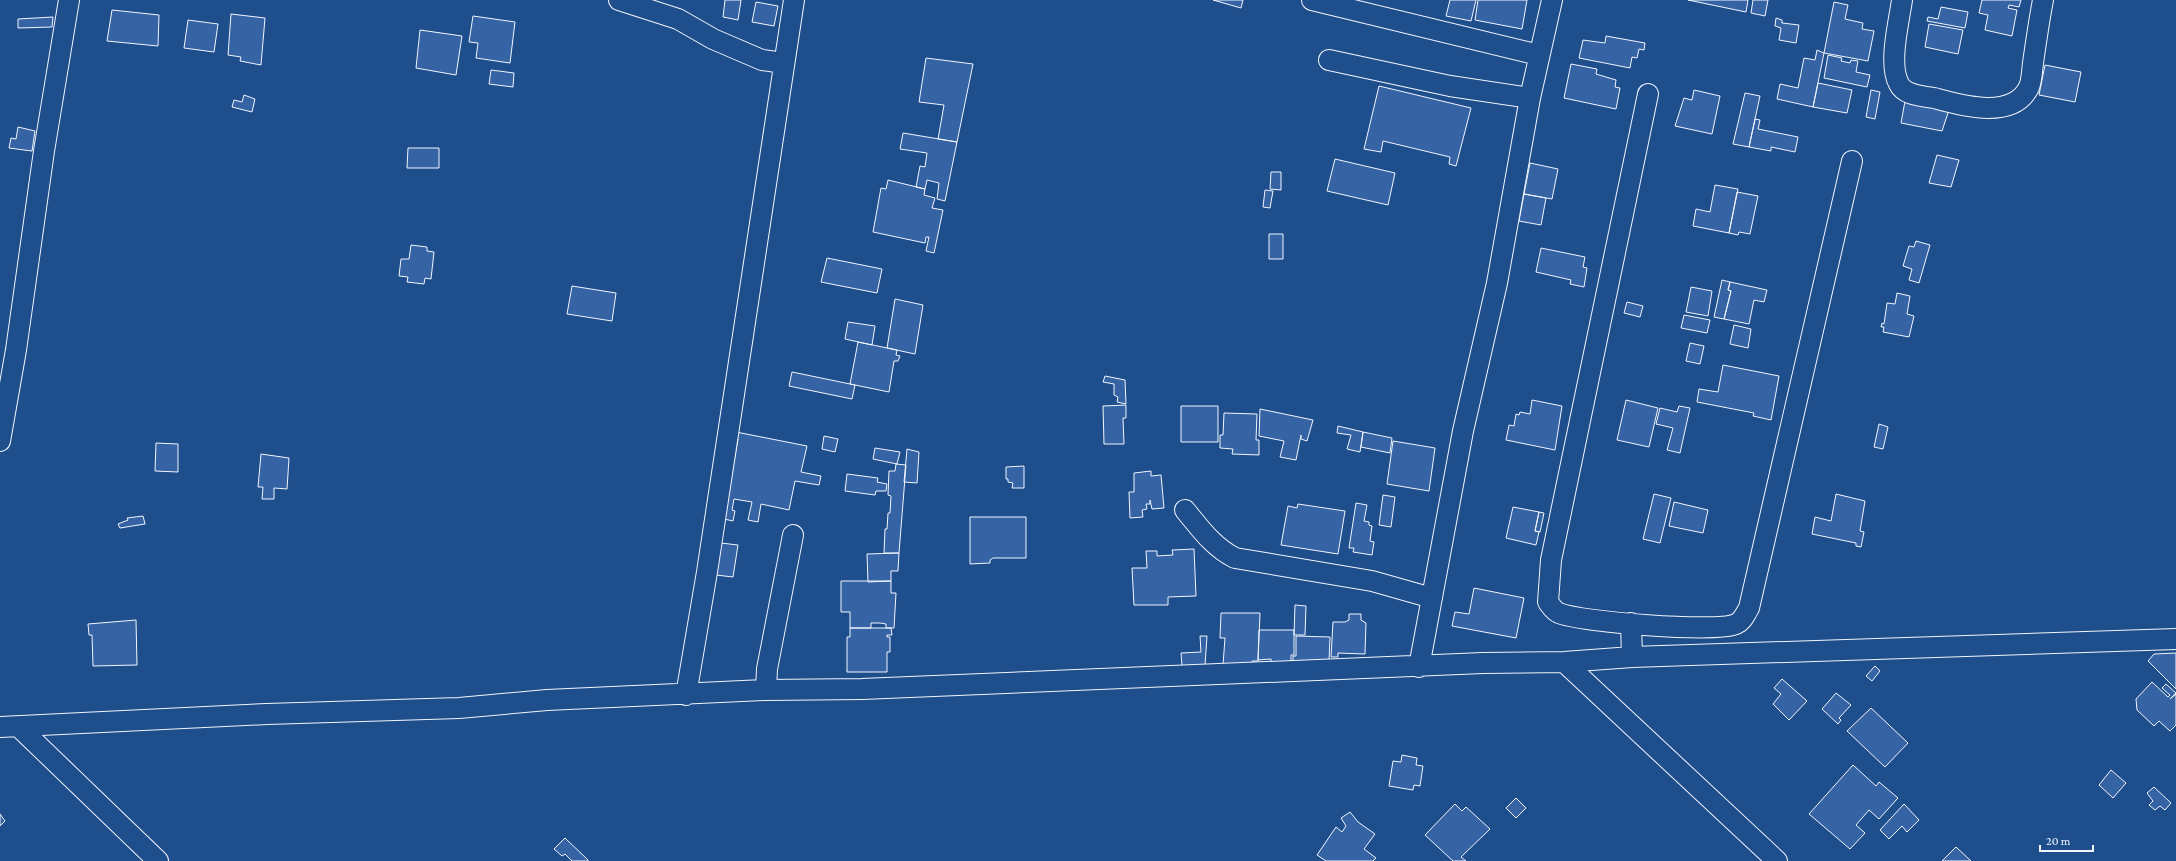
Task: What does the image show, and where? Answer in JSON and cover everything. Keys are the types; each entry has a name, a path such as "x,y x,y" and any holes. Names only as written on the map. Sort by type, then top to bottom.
{"street":[{"path":"0,441 16,350 44,151 69,0"},
{"path":"619,0 678,19 714,39 762,60 783,63"},
{"path":"686,695 707,572 783,63 794,0"},
{"path":"1312,0 1539,55"},
{"path":"1419,667 1463,431 1497,283 1530,98 1552,0"},
{"path":"1902,0 1894,61 1896,76 1904,90 1968,108 2005,106 2016,101 2029,87 2043,0"},
{"path":"1329,60 1450,86 1530,98"},
{"path":"1648,94 1551,560 1547,593 1548,602 1557,612 1584,618 1631,623 1713,628 1730,626 1742,620 1749,608 1852,161"},
{"path":"1185,510 1211,542 1235,558 1372,581 1432,598"},
{"path":"766,690 767,670 793,535"},
{"path":"1631,623 1632,658"},
{"path":"9,727 267,714 459,708 547,700 686,695 766,690 862,689 1419,667 1483,663 1564,662 1632,658 2176,639"},
{"path":"1564,662 1777,861"},
{"path":"9,727 158,861"}],"building":[{"path":"725,0 741,0 738,20 723,17"},
{"path":"1213,0 1243,0 1241,8"},
{"path":"1450,0 1476,0 1471,21 1446,16"},
{"path":"1478,0 1527,0 1522,29 1475,20"},
{"path":"1688,0 1748,0 1746,12"},
{"path":"1753,0 1768,0 1765,16 1751,13"},
{"path":"1982,0 2021,0 2019,7 2009,5 2008,8 2017,10 2012,36 1985,30 1988,15 1979,13"},
{"path":"756,2 778,6 774,26 752,22"},
{"path":"1834,2 1848,5 1845,19 1863,23 1862,29 1874,31 1868,61 1824,53"},
{"path":"1941,7 1968,12 1965,28 1927,21 1928,17 1938,19"},
{"path":"112,10 159,15 158,46 107,41"},
{"path":"231,14 265,18 261,65 240,61 241,57 228,55"},
{"path":"473,16 515,22 510,63 476,58 478,43 469,42"},
{"path":"53,17 52,27 18,28 18,19"},
{"path":"1776,18 1782,20 1782,23 1799,25 1796,43 1779,40 1781,28 1775,26"},
{"path":"188,20 218,24 214,52 184,48"},
{"path":"1929,24 1963,30 1958,54 1925,47"},
{"path":"420,30 462,36 456,75 416,68"},
{"path":"1606,36 1645,43 1644,50 1639,49 1637,58 1632,57 1630,68 1579,58 1583,40 1605,43"},
{"path":"1817,50 1824,53 1813,107 1777,99 1780,84 1798,88 1804,58 1815,60"},
{"path":"1828,55 1842,58 1841,61 1850,63 1851,60 1858,61 1856,72 1870,75 1867,87 1824,78"},
{"path":"926,58 973,64 957,142 938,139 944,105 919,102"},
{"path":"1571,64 1597,69 1596,74 1616,80 1615,87 1620,88 1616,109 1564,98"},
{"path":"2045,65 2081,72 2075,102 2039,95"},
{"path":"491,70 514,73 513,87 489,84"},
{"path":"1818,83 1852,90 1847,113 1813,107"},
{"path":"1379,86 1471,108 1456,166 1449,164 1450,157 1383,141 1381,152 1364,149"},
{"path":"1694,90 1720,96 1712,134 1675,126 1684,98 1692,100"},
{"path":"1871,90 1880,92 1875,119 1866,117"},
{"path":"1745,93 1760,96 1749,147 1733,144"},
{"path":"244,95 255,99 252,112 232,107 234,100 242,102"},
{"path":"1905,101 1949,110 1942,131 1901,123"},
{"path":"1755,119 1760,120 1758,129 1798,137 1795,152 1771,147 1771,151 1749,147"},
{"path":"18,127 35,131 32,151 9,148 11,138 16,139"},
{"path":"903,133 957,142 945,201 937,199 939,183 927,180 925,189 916,187 920,166 925,167 927,153 900,149"},
{"path":"408,148 439,148 439,168 407,168"},
{"path":"1937,155 1959,160 1951,187 1929,183"},
{"path":"1335,159 1395,173 1388,205 1327,191"},
{"path":"1530,163 1558,169 1552,199 1524,194"},
{"path":"1271,172 1281,172 1281,190 1270,189"},
{"path":"888,180 925,189 924,195 935,198 932,208 943,210 934,253 926,251 929,237 926,237 925,243 873,232 881,188 886,189"},
{"path":"1715,185 1738,189 1729,233 1693,226 1696,209 1710,212"},
{"path":"1265,190 1273,191 1270,208 1263,207"},
{"path":"1737,192 1758,196 1750,234 1739,232 1738,235 1729,233"},
{"path":"1524,194 1546,198 1541,225 1519,221"},
{"path":"1269,234 1283,234 1283,259 1269,259"},
{"path":"1916,241 1930,245 1919,283 1909,280 1912,269 1903,266 1909,246 1914,247"},
{"path":"411,245 427,247 427,251 434,252 431,279 425,278 424,284 407,282 408,277 399,276 401,259 409,259"},
{"path":"1541,248 1585,257 1583,267 1587,268 1584,287 1570,284 1571,280 1536,272"},
{"path":"827,258 882,269 877,293 821,282"},
{"path":"1722,280 1730,282 1728,290 1731,291 1724,319 1714,317"},
{"path":"1730,282 1767,290 1764,302 1754,300 1749,324 1724,319 1731,291 1728,290"},
{"path":"572,286 616,293 612,321 567,314"},
{"path":"1691,287 1712,291 1708,316 1686,312"},
{"path":"1897,293 1910,296 1907,314 1914,316 1909,337 1883,332 1884,327 1881,327 1882,323 1884,324 1887,303 1895,304"},
{"path":"895,299 923,305 915,354 887,348"},
{"path":"1627,302 1643,306 1640,317 1624,313"},
{"path":"1684,315 1710,320 1707,333 1681,328"},
{"path":"848,322 875,326 872,345 845,339"},
{"path":"1734,325 1751,329 1748,348 1730,344"},
{"path":"858,342 897,350 896,355 900,356 898,361 894,361 889,392 850,384"},
{"path":"1690,343 1704,346 1700,364 1686,361"},
{"path":"1723,365 1779,376 1771,420 1753,416 1754,413 1697,402 1699,389 1718,392"},
{"path":"792,372 855,385 852,399 789,386"},
{"path":"1105,376 1125,380 1126,404 1117,402 1118,397 1114,395 1114,384 1103,382"},
{"path":"1532,400 1562,406 1555,450 1506,440 1509,425 1514,426 1516,414 1519,415 1520,412 1530,414"},
{"path":"1626,400 1658,408 1649,447 1617,440"},
{"path":"1126,405 1126,418 1123,418 1124,444 1104,444 1103,406"},
{"path":"1181,406 1218,406 1218,442 1181,442"},
{"path":"1679,406 1690,408 1680,453 1667,450 1673,428 1656,424 1660,408 1677,412"},
{"path":"1260,409 1313,420 1307,441 1301,439 1301,435 1296,460 1280,457 1284,441 1259,436"},
{"path":"1224,413 1257,414 1256,440 1259,440 1259,455 1232,454 1233,449 1220,448 1220,435 1223,435"},
{"path":"1879,424 1888,427 1883,449 1874,447"},
{"path":"1338,426 1363,432 1360,452 1347,449 1351,435 1337,433"},
{"path":"736,432 807,446 801,472 821,476 819,485 795,481 789,510 761,504 758,522 748,520 752,502 734,499 732,510 735,511 733,521 724,519 738,439 734,439"},
{"path":"1363,432 1392,438 1390,453 1361,447"},
{"path":"824,436 838,439 835,452 822,449"},
{"path":"1393,441 1435,448 1429,491 1387,484"},
{"path":"156,443 178,444 178,472 155,471"},
{"path":"875,448 900,452 897,464 873,459"},
{"path":"907,449 919,452 917,483 904,482"},
{"path":"261,454 289,458 287,489 274,488 274,499 262,499 263,487 258,487"},
{"path":"896,464 906,465 899,553 884,553 885,529 887,529 888,513 890,513 891,496 888,495 889,471 895,471"},
{"path":"1024,466 1024,488 1012,488 1013,483 1008,482 1008,479 1006,479 1006,467"},
{"path":"1151,471 1151,476 1161,475 1164,508 1152,509 1150,500 1150,504 1146,504 1147,509 1142,510 1143,517 1130,518 1129,492 1134,492 1134,473"},
{"path":"847,474 878,478 877,482 887,484 886,491 876,491 875,495 845,491"},
{"path":"1654,494 1671,498 1660,543 1643,539"},
{"path":"1836,494 1865,501 1860,531 1864,532 1861,547 1856,546 1856,543 1812,534 1815,517 1831,521"},
{"path":"1383,495 1395,497 1391,527 1379,525"},
{"path":"1674,502 1708,510 1703,533 1669,526"},
{"path":"1356,503 1367,505 1364,521 1369,522 1369,525 1372,526 1370,541 1374,542 1372,555 1353,552 1354,548 1349,548"},
{"path":"1298,504 1345,511 1338,554 1281,545 1288,506 1297,508"},
{"path":"1513,507 1539,512 1535,531 1539,532 1536,545 1506,538"},
{"path":"1539,512 1544,513 1540,532 1535,531"},
{"path":"143,516 145,524 120,528 118,524 128,520 127,518"},
{"path":"970,517 1026,517 1026,558 993,558 990,560 990,563 970,564"},
{"path":"721,543 738,545 733,577 716,575"},
{"path":"1194,549 1196,596 1168,597 1168,605 1134,605 1132,568 1147,568 1146,551 1157,551 1157,556 1173,555 1172,550"},
{"path":"899,553 898,571 891,571 891,581 868,582 867,554"},
{"path":"841,581 891,581 891,593 896,593 894,628 886,628 886,624 871,623 871,628 850,628 850,612 841,612"},
{"path":"1474,588 1524,598 1516,638 1452,626 1455,612 1469,614"},
{"path":"1295,605 1306,606 1305,635 1294,635"},
{"path":"1221,613 1260,613 1258,661 1252,661 1252,664 1223,665 1225,638 1220,638"},
{"path":"1349,614 1361,614 1361,620 1366,623 1365,654 1338,653 1338,657 1331,657 1333,622 1345,622 1349,620"},
{"path":"136,620 137,665 93,666 92,635 89,635 88,624"},
{"path":"850,628 891,628 892,635 887,635 887,637 890,637 890,652 887,652 887,672 847,672 847,637 850,637"},
{"path":"1259,630 1294,630 1294,655 1291,655 1291,662 1271,663 1271,659 1258,660"},
{"path":"1200,636 1207,636 1205,666 1182,666 1181,653 1201,652"},
{"path":"1296,636 1330,637 1329,661 1293,662 1293,656 1296,656"},
{"path":"2176,653 2176,689 2148,661 2154,654"},
{"path":"1875,666 1880,671 1872,681 1866,676"},
{"path":"1782,679 1807,701 1789,720 1773,704 1781,694 1774,688"},
{"path":"2152,682 2168,697 2170,695 2162,688 2166,684 2176,693 2170,699 2176,694 2176,725 2170,731 2159,721 2154,726 2137,710 2136,699"},
{"path":"1836,693 1851,705 1839,718 1841,720 1838,724 1822,709"},
{"path":"1871,708 1908,743 1885,767 1847,731"},
{"path":"1402,755 1417,758 1416,765 1423,766 1420,786 1414,785 1413,790 1389,786 1393,761 1401,762"},
{"path":"1853,765 1876,786 1879,782 1898,798 1879,819 1869,810 1856,825 1865,833 1850,849 1809,814"},
{"path":"2111,770 2126,783 2113,798 2099,785"},
{"path":"2154,787 2171,803 2165,810 2160,806 2155,810 2149,805 2153,801 2147,793"},
{"path":"1516,798 1526,808 1516,818 1506,808"},
{"path":"1455,804 1462,811 1466,807 1490,829 1461,857 1466,861 1453,861 1425,835"},
{"path":"1904,804 1919,820 1907,832 1902,826 1889,839 1880,830"},
{"path":"1350,812 1358,822 1375,834 1364,849 1376,858 1373,861 1326,861 1317,855 1336,827 1342,832 1346,826 1341,818"},
{"path":"0,814 5,821 0,826"},
{"path":"565,838 588,861 572,861 565,854 562,856 554,849"},
{"path":"1956,847 1971,861 1942,861"}]}
